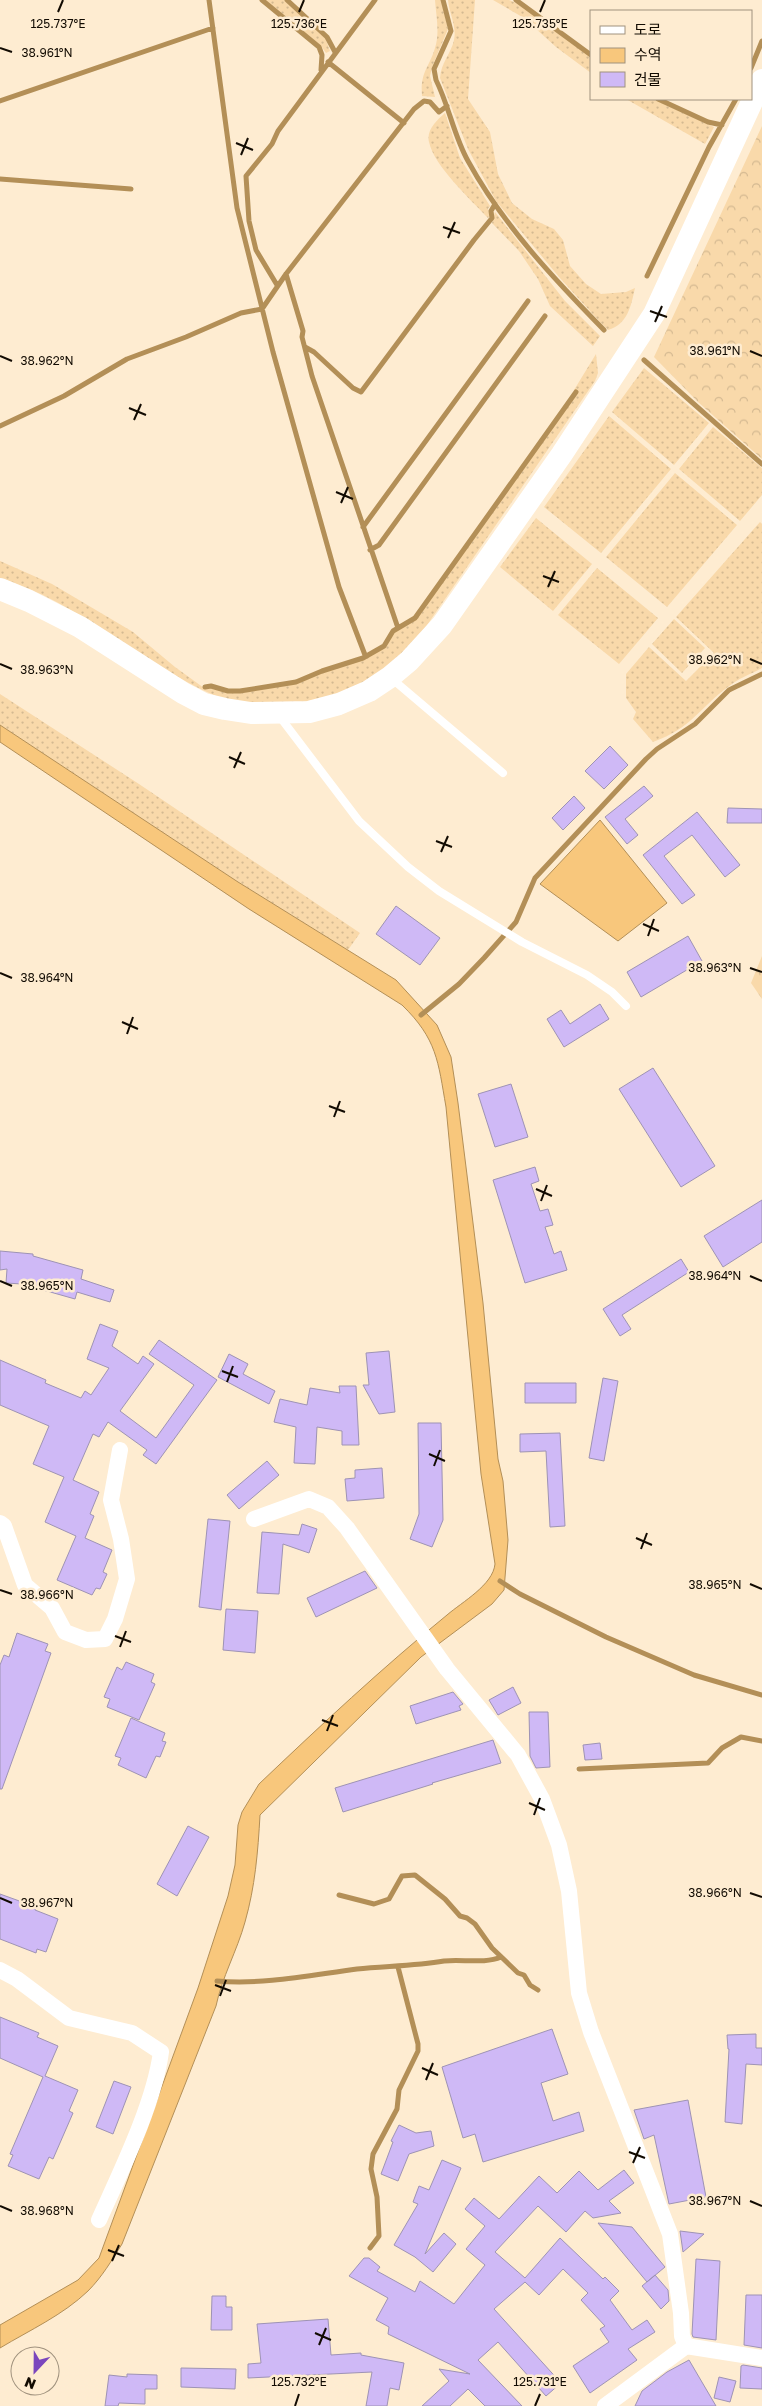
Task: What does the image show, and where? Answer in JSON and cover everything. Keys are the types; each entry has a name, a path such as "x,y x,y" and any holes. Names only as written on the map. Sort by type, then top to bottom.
{"street":[{"path":"0,589 30,601 80,627 183,693 204,704 252,713 309,712 339,704 369,691 390,677 409,661 442,625 562,454 654,314 762,80"},
{"path":"0,1523 4,1526 26,1585 52,1608 65,1632 86,1640 105,1639 115,1619 127,1578 121,1538 111,1500 120,1450"},
{"path":"254,1519 309,1498 328,1507 348,1528 447,1669 518,1755 542,1799 559,1846 569,1891 579,1993 591,2032 670,2234 681,2314 682,2336 686,2346"},
{"path":"0,1970 69,2018 132,2033 161,2052 158,2072 129,2152 100,2220"},
{"path":"605,2406 686,2346 762,2358"}],"lane":[{"path":"390,677 503,773"},
{"path":"278,714 359,822 408,866 439,891 522,942 587,975 612,992 626,1006"}],"green space":[{"path":"265,0 284,0 325,37 330,51 326,53 321,46"},
{"path":"435,0 441,0 448,29 430,76 435,97 422,96 422,81 433,55 437,36"},
{"path":"448,0 475,0 468,99 490,132 498,174 512,203 532,219 554,229 563,240 570,266 586,284 601,294 626,292 635,288 628,314 615,327 608,330 600,322 559,277 496,201 468,149 440,78 442,67 453,45 455,35"},
{"path":"493,0 509,0 521,5 590,56 590,72 556,47 524,18"},
{"path":"628,100 655,100 714,127 705,144"},
{"path":"445,113 460,158 490,206 488,209 490,216 488,218 445,172 432,151 428,138 429,133"},
{"path":"762,126 762,459 698,402 654,357"},
{"path":"495,212 565,301 600,336 593,346 550,306 538,279 519,251 492,223"},
{"path":"596,354 598,373 595,381 423,631 385,672 347,691 325,698 291,703 253,703 225,699 188,683 57,602 0,578 0,561 52,584 133,632 204,688 211,687 228,693 240,693 296,684 323,671 363,659 384,647 393,633 416,619 577,393 574,390"},
{"path":"644,368 709,423 674,465 612,412"},
{"path":"609,416 671,469 601,553 544,507"},
{"path":"713,427 762,468 762,495 740,521 679,469"},
{"path":"675,473 737,525 667,607 606,557"},
{"path":"536,518 592,564 553,611 500,567"},
{"path":"760,522 762,524 762,668 732,684 677,731 653,742 633,719 636,712 626,698 626,674 649,647 686,681 714,653 676,617"},
{"path":"597,568 658,618 619,664 558,615"},
{"path":"674,619 705,648 682,673 652,644"},
{"path":"0,694 139,784 360,933 348,950 238,882 0,725"},
{"path":"762,956 762,999 751,983"}],"water":[{"path":"0,725 238,882 396,980 437,1025 451,1057 458,1103 483,1303 508,1540 504,1590 492,1604 421,1657 260,1815 254,1883 242,1933 216,2006 122,2244 98,2280 78,2300 57,2315 0,2348 0,2325 78,2280 99,2258 198,1988 228,1896 235,1865 238,1825 242,1812 259,1784 375,1676 483,1586 493,1572 495,1564 481,1474 446,1107 438,1063 423,1029 402,1005 249,909 0,742"},
{"path":"600,820 667,903 618,941 540,884"}],"building":[{"path":"610,746 628,765 604,789 585,771"},
{"path":"644,786 653,796 625,819 638,835 627,844 605,817"},
{"path":"574,796 585,808 563,830 552,818"},
{"path":"728,808 762,809 762,823 727,823"},
{"path":"697,812 740,865 725,877 692,835 664,856 695,895 682,904 643,855"},
{"path":"396,906 440,938 420,965 376,934"},
{"path":"688,936 702,961 641,997 627,972"},
{"path":"600,1004 609,1019 564,1047 547,1019 561,1010 570,1024"},
{"path":"653,1068 715,1166 681,1187 619,1089"},
{"path":"511,1084 528,1137 495,1147 478,1094"},
{"path":"535,1167 539,1181 531,1184 540,1211 548,1209 553,1225 545,1227 554,1254 561,1251 567,1270 525,1283 493,1180"},
{"path":"762,1200 762,1242 723,1267 704,1236"},
{"path":"0,1251 33,1254 33,1256 83,1270 81,1279 114,1290 110,1302 77,1292 75,1299 22,1284 6,1283 7,1269 0,1270"},
{"path":"681,1259 689,1272 622,1315 631,1329 620,1336 603,1309"},
{"path":"100,1324 118,1331 112,1346 138,1364 143,1356 154,1364 120,1411 156,1438 194,1385 149,1354 159,1340 217,1380 156,1464 143,1455 147,1450 108,1422 99,1437 93,1434 73,1480 99,1492 90,1514 94,1516 85,1538 112,1550 103,1572 107,1574 100,1589 96,1588 92,1595 57,1580 76,1536 45,1522 64,1477 33,1464 49,1426 0,1405 0,1360 46,1380 45,1383 81,1398 85,1391 91,1395 109,1368 87,1359"},
{"path":"389,1351 395,1412 379,1414 363,1385 369,1385 366,1353"},
{"path":"229,1354 248,1364 243,1374 275,1391 269,1404 218,1377"},
{"path":"603,1378 618,1381 604,1461 589,1458"},
{"path":"525,1383 576,1383 576,1403 525,1403"},
{"path":"339,1386 356,1386 359,1445 342,1445 342,1431 317,1427 315,1464 294,1463 296,1427 274,1422 280,1399 307,1405 310,1388 340,1393"},
{"path":"418,1423 441,1423 443,1520 432,1547 410,1539 419,1514"},
{"path":"560,1433 565,1526 550,1527 546,1451 520,1452 520,1434"},
{"path":"267,1461 279,1475 239,1509 227,1495"},
{"path":"382,1468 384,1498 347,1501 345,1479 355,1478 355,1470"},
{"path":"208,1519 230,1521 221,1610 199,1607"},
{"path":"302,1524 317,1529 309,1553 283,1544 279,1594 257,1593 262,1532 299,1535"},
{"path":"365,1571 377,1588 316,1617 307,1598"},
{"path":"226,1609 258,1611 255,1653 223,1650"},
{"path":"17,1633 48,1644 45,1651 51,1653 2,1789 0,1789 0,1665 4,1655 9,1657"},
{"path":"126,1662 154,1674 151,1682 155,1684 139,1720 107,1707 110,1699 104,1697 117,1667 122,1670"},
{"path":"513,1687 521,1703 498,1715 489,1700"},
{"path":"453,1692 463,1704 459,1706 461,1710 416,1724 410,1706"},
{"path":"529,1712 548,1712 550,1767 536,1768 530,1756"},
{"path":"131,1718 165,1733 162,1741 166,1742 160,1757 156,1756 146,1778 118,1765 121,1758 115,1756"},
{"path":"493,1740 501,1763 343,1812 335,1788"},
{"path":"600,1743 602,1759 585,1760 583,1745"},
{"path":"188,1826 209,1837 177,1896 157,1884"},
{"path":"0,1894 36,1907 35,1910 58,1919 46,1952 37,1949 36,1953 0,1939"},
{"path":"0,2017 39,2033 37,2037 58,2046 45,2076 78,2090 69,2111 73,2113 53,2159 49,2157 39,2179 8,2166 13,2155 10,2154 43,2077 0,2058"},
{"path":"552,2029 568,2074 541,2083 553,2121 579,2112 584,2131 483,2162 475,2134 463,2138 442,2067"},
{"path":"756,2034 756,2048 762,2048 762,2065 746,2064 742,2124 725,2122 729,2049 727,2035"},
{"path":"114,2081 131,2087 113,2134 96,2127"},
{"path":"688,2100 706,2197 669,2204 654,2135 644,2139 634,2110"},
{"path":"399,2125 416,2133 431,2131 434,2146 409,2154 398,2181 381,2174 393,2142 391,2141"},
{"path":"442,2160 461,2168 425,2254 444,2233 456,2244 433,2272 415,2257 394,2245 418,2204 413,2202 419,2186 429,2190"},
{"path":"624,2170 634,2183 609,2201 621,2213 593,2218 585,2211 566,2232 538,2206 495,2252 525,2278 560,2238 603,2279 605,2277 619,2291 610,2300 632,2330 647,2320 655,2332 628,2349 637,2360 590,2393 573,2366 609,2342 600,2329 605,2326 581,2300 588,2293 563,2269 539,2295 525,2282 494,2309 561,2383 546,2396 498,2342 478,2360 522,2406 485,2406 468,2389 450,2406 422,2406 449,2381 439,2369 470,2374 388,2334 389,2327 376,2320 388,2298 349,2276 364,2258 369,2258 380,2267 377,2271 415,2292 420,2281 454,2304 485,2265 466,2249 485,2226 465,2209 474,2198 499,2219 539,2176 557,2193 579,2171 598,2190"},
{"path":"598,2223 632,2227 665,2267 647,2282"},
{"path":"680,2231 704,2234 683,2252"},
{"path":"696,2259 720,2261 716,2340 693,2337 692,2334"},
{"path":"655,2275 668,2290 669,2301 661,2309 642,2286"},
{"path":"746,2295 762,2295 762,2348 744,2345"},
{"path":"212,2296 226,2296 226,2307 232,2307 232,2330 211,2330"},
{"path":"328,2319 331,2355 361,2353 361,2355 404,2363 399,2390 390,2388 387,2406 366,2406 372,2372 248,2378 248,2364 261,2363 257,2324"},
{"path":"689,2360 716,2406 635,2406 642,2391 667,2372"},
{"path":"741,2366 762,2368 762,2389 740,2388"},
{"path":"181,2368 236,2369 235,2389 181,2387"},
{"path":"127,2374 157,2375 157,2389 145,2389 145,2404 119,2403 118,2406 105,2406 109,2375 127,2377"},
{"path":"719,2377 736,2381 730,2402 714,2398"}],"waterway":[{"path":"209,0 237,208 273,352 339,587 365,655"},
{"path":"262,0 319,47 322,55 321,70"},
{"path":"287,0 327,37 335,52"},
{"path":"277,285 256,250 249,221 246,176 272,144 278,131 375,0"},
{"path":"443,0 451,31 434,69 436,80 463,151 482,185 513,229 548,271 604,330"},
{"path":"516,0 590,54"},
{"path":"0,101 213,28"},
{"path":"752,66 762,41"},
{"path":"328,62 404,123"},
{"path":"660,100 708,122 722,125"},
{"path":"647,276 709,147 735,100"},
{"path":"0,426 64,396 127,359 186,337 241,313 262,309 286,274 414,109 424,101 430,102 439,112 447,106"},
{"path":"0,179 131,189"},
{"path":"305,347 314,352 353,388 361,392 492,218 491,211 495,204"},
{"path":"286,274 303,331 302,337 312,376 398,628"},
{"path":"363,527 528,301"},
{"path":"370,550 379,545 545,316"},
{"path":"644,360 762,464"},
{"path":"205,687 211,686 228,691 240,691 296,682 322,671 363,658 384,646 393,631 415,618 576,392"},
{"path":"421,1015 459,984 516,922 535,878 646,759 657,749 695,724 729,690 762,674"},
{"path":"500,1581 520,1594 606,1637 694,1675 762,1695"},
{"path":"579,1769 708,1763 722,1748 741,1737 762,1741"},
{"path":"339,1895 374,1904 389,1899 402,1876 415,1875 445,1899 460,1916 467,1918 475,1924 492,1948 518,1973 524,1975 530,1985 538,1990"},
{"path":"217,1981 270,1981 357,1969 444,1961 481,1961 501,1957"},
{"path":"370,2248 379,2236 377,2197 371,2169 373,2154 397,2109 399,2090 418,2051 418,2044 398,1967"}]}
